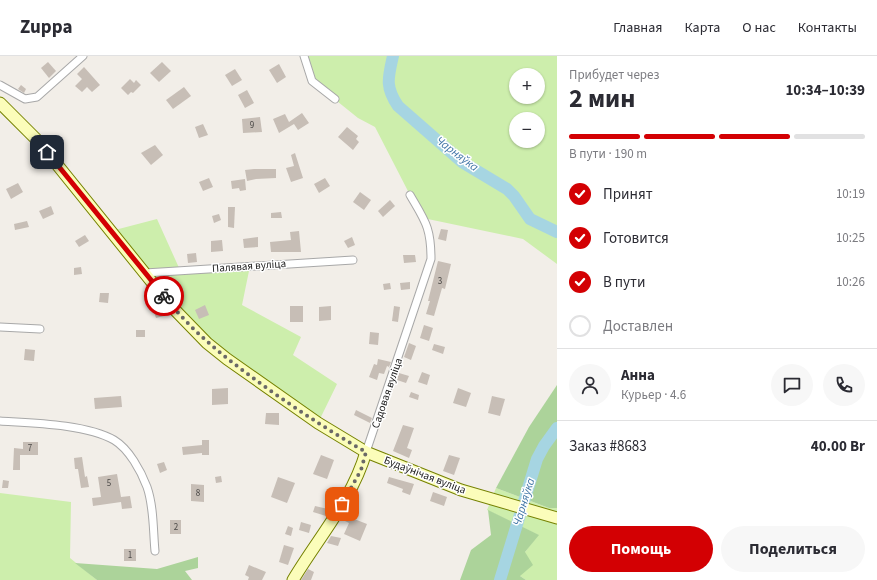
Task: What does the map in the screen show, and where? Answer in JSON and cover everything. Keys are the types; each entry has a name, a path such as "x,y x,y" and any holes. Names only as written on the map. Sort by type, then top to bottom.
{"main road":[{"name":"Будаўнічая вуліца","path":"0,102 38,141 172,307 207,343 249,375 311,419 366,452 461,490 557,518"},
{"name":"Садовая вуліца","path":"293,580 348,494 361,470 366,452"}],"street":[{"path":"0,85 25,99 37,97 83,56"},
{"path":"304,56 312,82 335,100"},
{"name":"Садовая вуліца","path":"366,452 432,259 428,226 410,195"},
{"name":"Палявая вуліца","path":"145,273 353,260"},
{"path":"0,327 40,329"},
{"path":"0,421 72,427 100,434 115,440 129,454 147,488 156,551"}],"green space":[{"path":"304,56 557,56 557,264 523,239 423,218 375,127 358,118 312,81"},
{"path":"157,219 180,270 250,266 242,305 301,337 293,355 337,384 318,423 207,343 111,231"},
{"path":"557,385 557,508 549,508 496,488 529,427"},
{"path":"496,488 549,508 557,508 557,580 526,580 520,576 525,552 538,535 487,510"},
{"path":"0,493 71,502 70,558 97,580 0,580"},
{"path":"488,510 539,535 525,552 533,565 520,576 526,580 460,580 471,550 491,535"},
{"path":"198,557 198,568 185,571 192,580 97,580 75,563 157,569"}],"building":[{"path":"48,62 56,71 49,78 41,68"},
{"path":"162,62 171,71 159,82 150,73"},
{"path":"279,64 286,77 277,83 269,70"},
{"path":"84,67 100,85 92,92 87,87 82,92 75,86 82,79 77,74"},
{"path":"235,69 242,80 232,86 225,75"},
{"path":"130,79 134,83 136,80 141,85 133,93 131,92 128,95 121,88"},
{"path":"21,85 26,89 24,93 18,89"},
{"path":"184,87 191,96 173,109 166,100"},
{"path":"247,90 254,103 245,108 238,95"},
{"path":"302,113 309,123 298,130 294,124 279,133 273,119 285,114 289,122"},
{"path":"260,117 262,132 243,133 242,119"},
{"path":"203,124 208,135 199,138 195,127"},
{"path":"347,127 358,136 356,139 359,142 353,150 338,137"},
{"path":"155,145 163,155 151,165 141,153"},
{"path":"295,153 303,178 291,182 286,168 294,166 291,155"},
{"path":"276,169 276,178 247,181 245,170"},
{"path":"209,178 213,187 203,191 199,182"},
{"path":"325,178 330,186 319,193 314,184"},
{"path":"245,179 246,190 240,191 239,188 232,189 231,181"},
{"path":"18,183 23,192 11,199 6,189"},
{"path":"360,192 371,200 364,210 353,202"},
{"path":"390,200 395,206 383,217 378,211"},
{"path":"51,206 54,214 43,219 39,211"},
{"path":"228,207 235,207 234,228 228,227"},
{"path":"281,212 282,218 271,218 271,213"},
{"path":"219,214 221,220 214,223 212,216"},
{"path":"27,221 29,227 15,230 14,224"},
{"path":"441,229 448,230 446,241 438,239"},
{"path":"299,231 301,252 271,252 270,242 291,240 290,232"},
{"path":"85,235 89,241 79,247 75,241"},
{"path":"258,237 258,247 244,248 243,239"},
{"path":"352,237 355,245 348,248 344,241"},
{"path":"222,240 223,251 211,252 211,241"},
{"path":"196,253 197,262 188,263 187,254"},
{"path":"403,255 415,255 416,262 404,263"},
{"path":"438,261 451,264 445,289 442,288 434,316 426,314"},
{"path":"81,267 82,274 74,275 74,268"},
{"path":"410,282 410,289 401,290 400,283"},
{"path":"390,283 391,289 384,290 383,284"},
{"path":"100,293 109,293 108,303 99,302"},
{"path":"205,305 209,315 199,319 195,310"},
{"path":"290,306 303,306 303,322 290,322"},
{"path":"331,306 331,320 319,321 319,307"},
{"path":"394,306 400,307 398,322 392,321"},
{"path":"161,309 164,316 156,318 154,312"},
{"path":"424,325 433,328 429,341 420,338"},
{"path":"136,330 145,330 145,337 136,337"},
{"path":"370,332 379,333 378,345 369,344"},
{"path":"409,343 416,346 411,360 404,357"},
{"path":"434,344 445,347 443,354 432,350"},
{"path":"25,349 35,350 34,361 24,360"},
{"path":"378,359 391,362 389,367 387,366 384,374 379,373 377,380 369,377 374,364 377,365"},
{"path":"422,372 430,375 427,385 418,382"},
{"path":"399,373 409,376 406,383 397,380"},
{"path":"228,388 228,404 212,405 212,389"},
{"path":"458,388 471,393 466,407 453,403"},
{"path":"411,392 419,395 418,400 409,397"},
{"path":"121,396 122,407 95,409 94,398"},
{"path":"492,396 505,399 500,416 488,413"},
{"path":"356,410 372,418 370,423 354,415"},
{"path":"266,413 279,413 279,425 265,424"},
{"path":"403,425 414,428 407,448 412,450 409,458 393,451"},
{"path":"202,440 209,440 209,455 202,455 202,453 183,455 182,447 202,445"},
{"path":"23,442 38,442 38,455 20,455 20,470 13,470 14,448 23,449"},
{"path":"321,455 334,460 327,479 313,474"},
{"path":"449,455 460,458 454,475 443,471"},
{"path":"82,457 85,477 87,476 89,487 81,488 78,469 75,469 74,458"},
{"path":"164,462 167,470 160,473 157,464"},
{"path":"117,474 121,497 130,496 132,508 122,509 121,502 93,506 92,498 101,497 98,477"},
{"path":"221,476 222,482 216,483 215,477"},
{"path":"278,477 295,483 287,503 271,497"},
{"path":"389,477 414,484 410,495 402,492 403,489 387,483"},
{"path":"3,480 9,481 8,488 2,488"},
{"path":"191,484 204,485 204,502 191,501"},
{"path":"433,492 447,497 444,506 430,501"},
{"path":"315,506 328,509 326,516 313,512"},
{"path":"344,515 367,524 360,541 344,534 349,523 341,519"},
{"path":"170,520 181,520 181,534 170,534"},
{"path":"301,522 311,525 309,533 299,530"},
{"path":"288,526 293,528 291,536 285,534"},
{"path":"331,536 341,538 338,546 327,543"},
{"path":"284,545 294,548 288,565 279,562"},
{"path":"124,549 136,549 136,561 124,561"},
{"path":"249,565 266,572 262,580 248,580 249,577 245,575"},
{"path":"308,569 314,572 311,580 301,580"}],"waterway":[{"name":"Чарняўка","path":"393,56 389,76 389,88 398,106 462,162 507,189 514,196 530,219 557,232"},
{"name":"Чарняўка","path":"500,580 537,459 557,428"}],"way so far":[{"path":"164,296 172,307 207,343 227,359 318,423 366,452 361,470 342,504"}],"route":[{"path":"47,152 164,296"}]}
